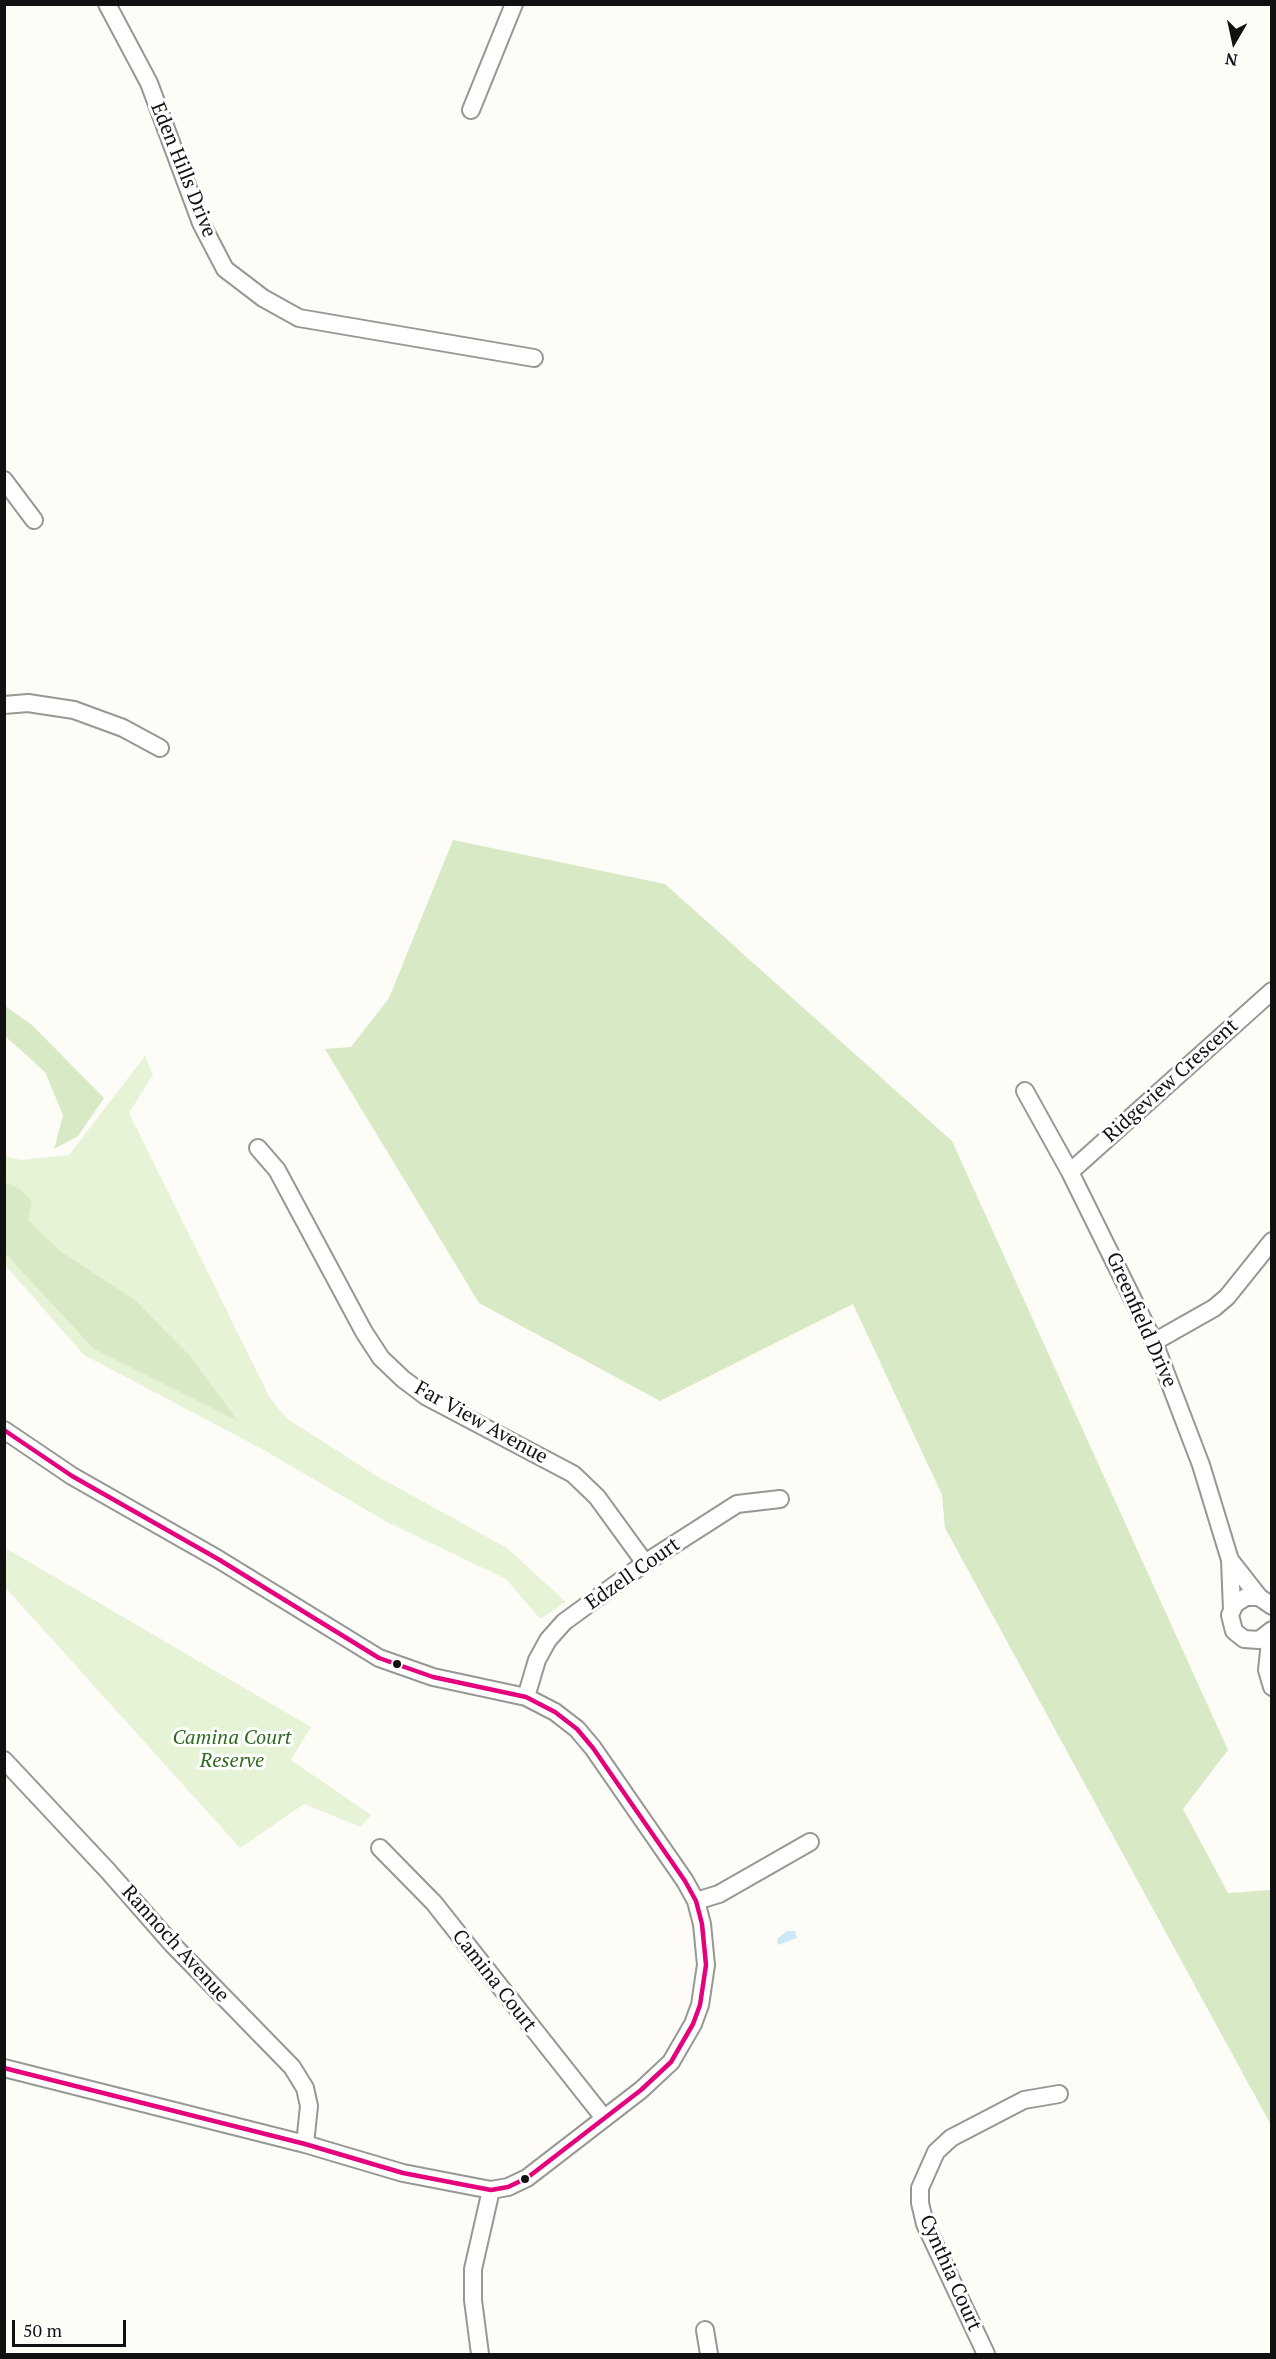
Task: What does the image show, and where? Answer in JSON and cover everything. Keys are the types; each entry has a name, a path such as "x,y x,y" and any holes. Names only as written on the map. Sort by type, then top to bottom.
{"street":[{"name":"Eden Hills Drive","path":"107,4 149,83 201,223 225,269 263,298 299,318 534,358"},
{"path":"471,110 514,4"},
{"path":"4,480 34,520"},
{"path":"4,705 28,703 74,710 123,728 160,748"},
{"name":"Ridgeview Crescent","path":"1070,1172 1272,991"},
{"name":"Greenfield Drive","path":"1025,1091 1070,1172 1154,1342 1201,1466 1230,1560 1232,1626 1238,1636"},
{"name":"Far View Avenue","path":"258,1148 277,1170 364,1332 381,1358 427,1397 573,1474 597,1497 645,1563"},
{"path":"1154,1342 1214,1308 1227,1297 1272,1241"},
{"path":"4,1430 72,1476 218,1559 379,1659 433,1677 526,1697 555,1712 577,1729 593,1748 696,1901 702,1924 706,1965 700,2005 693,2024 684,2043 665,2068 527,2178 508,2187 491,2190 403,2173 304,2144 4,2067"},
{"name":"Edzell Court","path":"526,1697 537,1660 548,1640 559,1628 645,1563 737,1504 780,1499"},
{"name":"Greenfield Drive","path":"1230,1560 1267,1600"},
{"path":"1232,1610 1246,1596 1267,1600"},
{"path":"1238,1636 1251,1641 1265,1637 1271,1631"},
{"path":"1271,1631 1267,1670 1272,1687"},
{"path":"1238,1636 1267,1670"},
{"name":"Rannoch Avenue","path":"4,1760 108,1870 172,1944 292,2067 305,2088 309,2106 304,2144"},
{"path":"696,1901 719,1894 810,1842"},
{"name":"Camina Court","path":"380,1848 434,1903 604,2118"},
{"name":"Cynthia Court","path":"986,2355 925,2224 920,2203 920,2188 936,2152 951,2138 1024,2100 1059,2094"},
{"path":"480,2355 474,2319 473,2269 491,2190"},
{"path":"705,2330 709,2355"}],"green space":[{"path":"453,840 665,884 952,1141 1228,1750 1183,1809 1228,1893 1271,1890 1271,2125 945,1528 942,1495 853,1304 660,1401 479,1303 325,1049 351,1047 389,998"},
{"path":"5,1006 32,1025 104,1098 78,1136 54,1149 63,1115 45,1072 5,1036"},
{"path":"145,1056 153,1075 129,1113 270,1398 286,1418 375,1475 507,1548 566,1602 540,1619 506,1579 387,1522 262,1449 84,1355 5,1265 4,1156 21,1160 69,1155"},
{"path":"5,1182 20,1189 32,1201 28,1220 60,1251 135,1300 189,1355 238,1421 94,1349 5,1253"},
{"name":"Camina Court Reserve","path":"7,1549 311,1727 291,1760 371,1815 361,1827 304,1804 240,1848 5,1587"}],"water":[{"path":"787,1931 795,1931 797,1938 778,1945 777,1939"}],"transit line":[{"path":"4,1430 72,1476 218,1559 379,1658 433,1677 526,1697 555,1712 577,1729 593,1748 685,1881 696,1901 702,1924 706,1965 700,2005 693,2024 671,2062 641,2090 527,2178 508,2187 491,2190 403,2173 305,2144 4,2068"}]}
